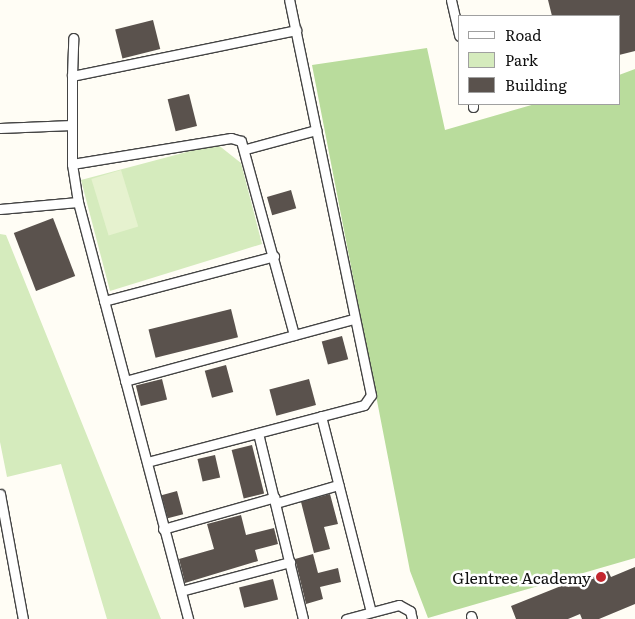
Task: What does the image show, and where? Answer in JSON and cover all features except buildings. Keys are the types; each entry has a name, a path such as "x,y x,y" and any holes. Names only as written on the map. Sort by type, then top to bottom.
{"street":[{"path":"147,462 364,405 371,394 353,319 289,0"},
{"path":"451,0 458,32"},
{"path":"72,76 296,30"},
{"path":"73,38 72,164 78,202 188,619"},
{"path":"0,128 72,125"},
{"path":"246,149 316,130"},
{"path":"72,164 231,138 241,141 246,149 294,335"},
{"path":"0,209 78,202"},
{"path":"104,301 274,256"},
{"path":"125,380 353,319"},
{"path":"320,416 371,612"},
{"path":"258,433 303,619"},
{"path":"163,529 338,485"},
{"path":"0,494 23,619"},
{"path":"180,591 290,562"},
{"path":"346,619 371,612 406,606 412,619"}],"green space":[{"path":"427,48 445,130 532,105 620,105 620,75 635,69 635,558 428,618 410,571 312,65"},
{"path":"217,144 241,163 262,244 110,291 81,180"},
{"path":"121,170 138,226 109,235 91,179"},
{"path":"0,234 6,235 161,619 107,619 61,464 7,477 0,442"}],"place":[{"name":"Glentree Academy","path":"601,577"}]}
